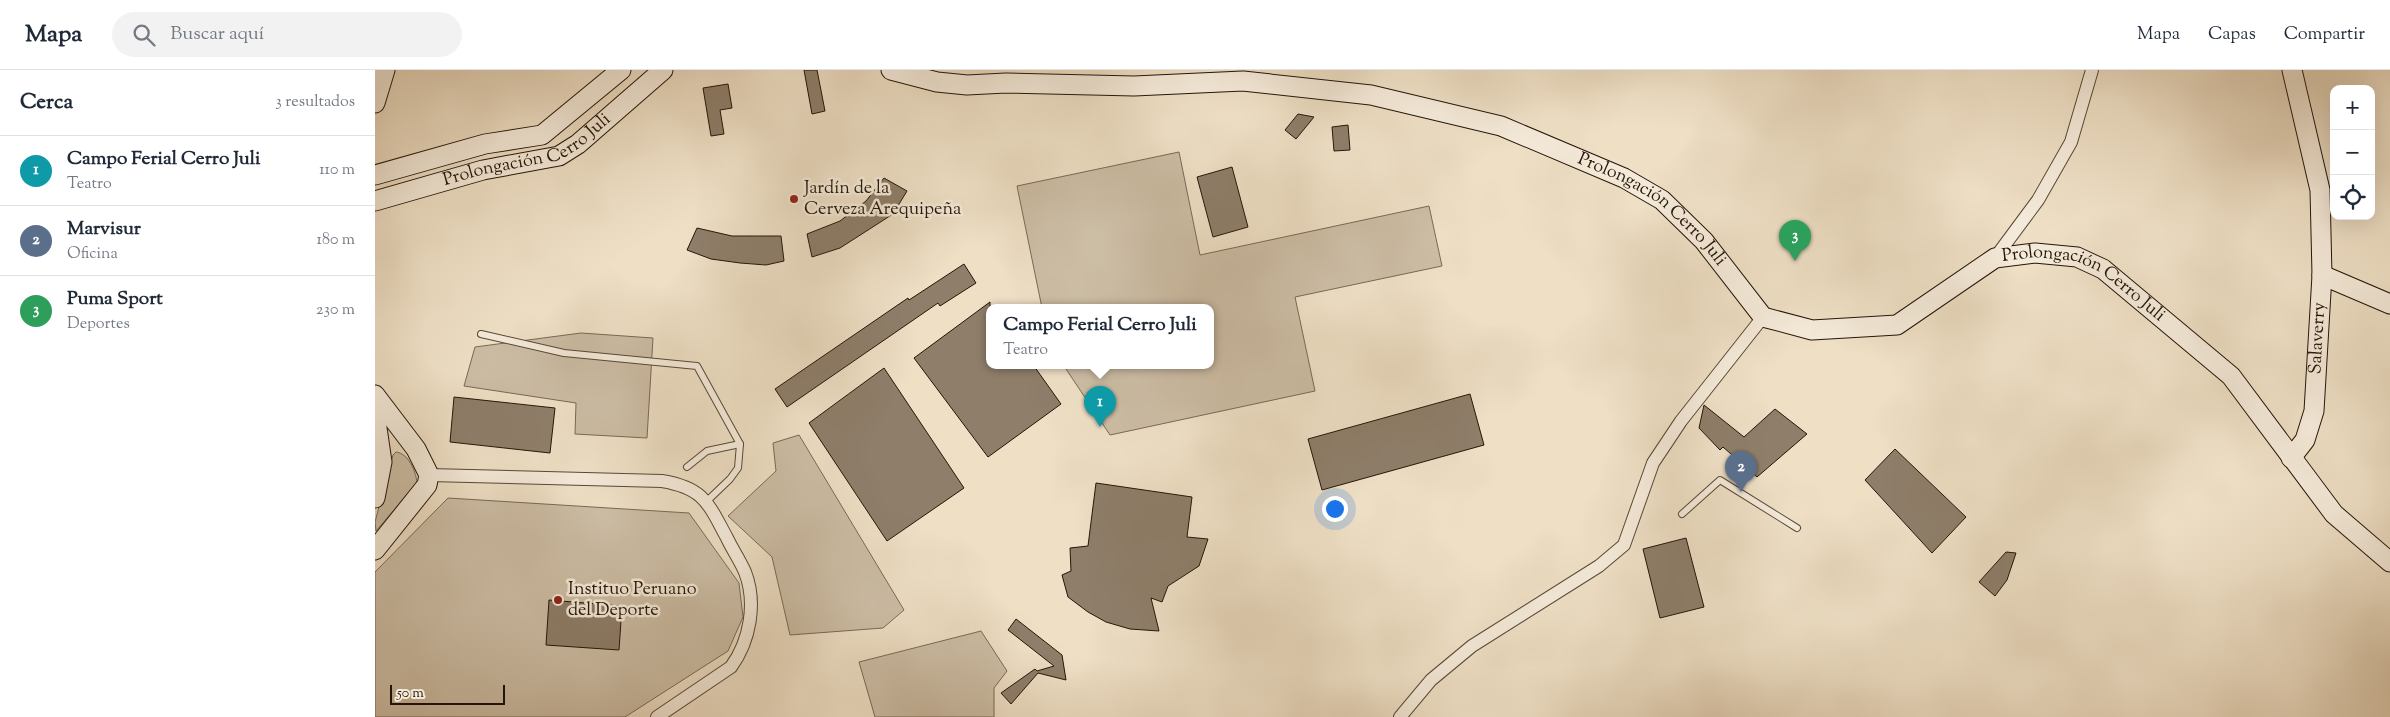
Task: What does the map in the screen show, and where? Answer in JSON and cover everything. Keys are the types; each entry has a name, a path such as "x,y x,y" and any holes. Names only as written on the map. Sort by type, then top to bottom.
{"street":[{"path":"375,103 385,70"},
{"name":"Prolongación Cerro Juli","path":"375,175 485,144 542,135 621,70"},
{"name":"Prolongación Cerro Juli","path":"375,200 483,170 559,156 578,144 663,70"},
{"name":"Prolongación Cerro Juli","path":"891,70 937,82 967,85 1134,86 1243,81 1371,95 1501,126 1624,178 1662,200 1704,241 1763,317 1812,330 1897,325 1995,258 2035,253 2077,257 2103,269 2231,376 2291,458"},
{"path":"1995,258 2038,200 2071,142 2092,70"},
{"name":"Salaverry","path":"2291,458 2305,440 2314,410 2322,275 2320,190 2292,70"},
{"path":"2322,275 2390,304"},
{"path":"1400,717 1431,680 1472,646 1599,566 1624,545 1653,463 1681,422 1763,317"},
{"path":"375,395 416,448 429,474 427,485 375,550"},
{"path":"375,414 382,462 375,498"},
{"path":"2291,458 2334,514 2390,562"},
{"path":"429,474 662,481 683,484 707,501 745,573 750,596 750,625 739,655 731,666 657,717"}],"lane":[{"path":"481,334 564,353 697,366 740,444 738,468 730,479 707,501"},
{"path":"687,467 707,451 740,444"},
{"path":"1682,514 1720,480 1797,528"}],"shaded area":[{"path":"1179,152 1200,255 1429,206 1442,266 1295,297 1315,391 1110,435 1066,369 1214,369 1214,304 1041,304 1017,186"},
{"path":"581,333 653,338 647,438 575,434 576,403 464,386 475,347"},
{"path":"799,435 904,610 883,628 790,635 772,557 728,516 776,471 773,443"},
{"path":"396,452 400,453 411,463 417,483 376,531 375,522 393,455"},
{"name":"Instituo Peruano del Deporte","path":"448,498 689,513 739,583 743,617 728,651 625,717 375,717 375,572"},
{"path":"981,631 1007,671 994,688 994,717 875,717 859,662"}],"building":[{"path":"804,70 817,70 825,111 812,114"},
{"path":"728,84 732,108 720,110 724,134 711,136 703,88"},
{"path":"1298,114 1314,117 1296,139 1285,130"},
{"path":"1348,125 1350,150 1334,151 1332,127"},
{"path":"1232,167 1248,227 1213,237 1197,177"},
{"path":"884,178 907,191 893,214 840,248 812,257 807,234 840,221 866,201"},
{"path":"697,228 732,236 781,236 784,261 766,265 740,263 711,259 687,250"},
{"path":"964,264 976,283 940,306 938,303 787,407 775,389 908,298 909,300"},
{"path":"986,305 986,369 1036,369 1061,404 988,457 914,358"},
{"path":"884,368 964,488 887,541 809,423"},
{"path":"1470,394 1484,445 1322,490 1308,439"},
{"path":"454,397 555,408 550,453 450,442"},
{"path":"1704,405 1744,437 1775,409 1807,434 1757,477 1723,447 1720,450 1699,428"},
{"path":"1895,449 1966,517 1932,553 1865,480"},
{"path":"1096,483 1192,497 1187,537 1208,539 1199,566 1168,586 1162,602 1151,598 1159,631 1130,629 1106,622 1088,612 1068,597 1062,575 1071,571 1070,548 1088,546"},
{"path":"1686,538 1704,607 1660,618 1643,549"},
{"path":"2006,552 2016,553 2007,580 1995,596 1979,582"},
{"path":"549,600 622,606 619,650 546,645"},
{"path":"1016,619 1062,655 1066,680 1038,673 1011,704 1001,693 1035,669 1037,671 1054,666 1008,630"}],"place":[{"name":"Jardín de la Cerveza Arequipeña","path":"794,199"},
{"name":"Puma Sport","path":"1795,261"},
{"name":"Campo Ferial Cerro Juli","path":"1100,427"},
{"name":"Marvisur","path":"1741,492"},
{"name":"Instituo Peruano del Deporte","path":"558,600"}]}
